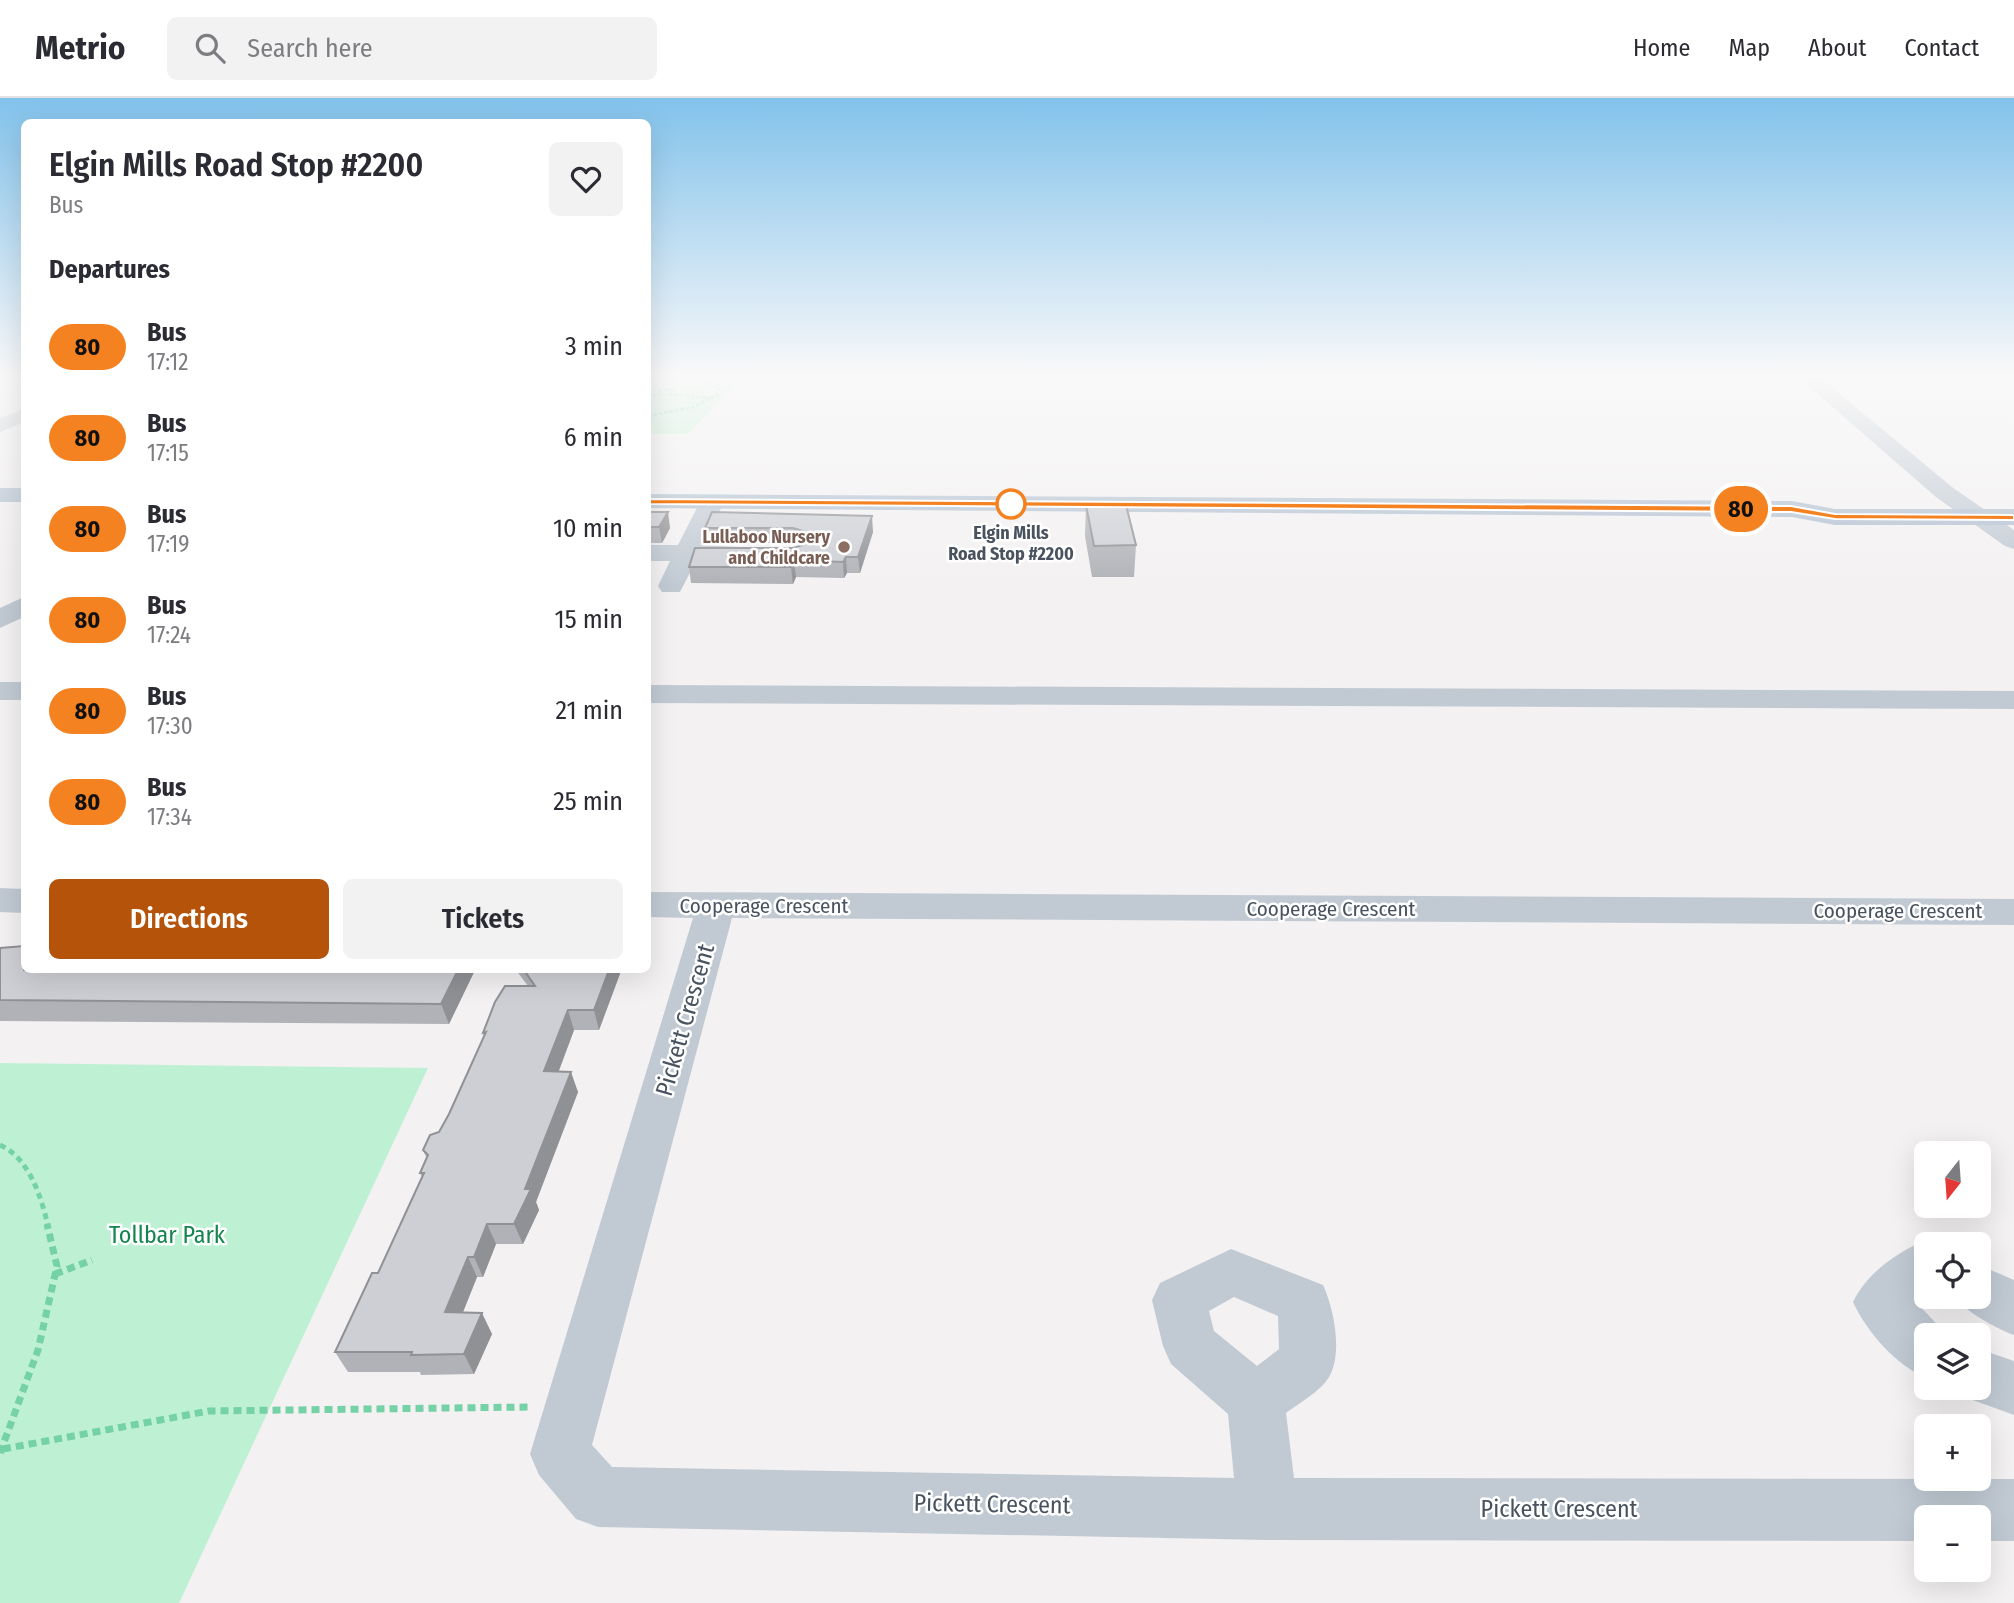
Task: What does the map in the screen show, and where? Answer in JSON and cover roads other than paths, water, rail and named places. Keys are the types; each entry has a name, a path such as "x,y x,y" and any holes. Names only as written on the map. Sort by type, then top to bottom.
{"main road":[{"path":"0,495 21,495"},
{"path":"651,501 1791,509 1835,517 2014,517"},
{"path":"1791,509 1814,502 2014,503"}],"street":[{"path":"1891,446 1958,502 2014,541"},
{"path":"671,586 712,502"},
{"path":"651,552 768,554"},
{"path":"0,620 21,607"},
{"path":"0,691 21,691"},
{"path":"651,694 2014,700"},
{"path":"0,901 21,901"},
{"name":"Cooperage Crescent","path":"651,905 2014,912"},
{"name":"Pickett Crescent","path":"716,906 560,1454 598,1497 1267,1509 2014,1510"},
{"path":"1914,1274 1880,1302 1914,1338"},
{"path":"1991,1295 2006,1302 2014,1311"},
{"path":"1991,1380 2014,1388"},
{"path":"1256,1401 1267,1509"}],"place":[{"name":"Elgin Mills Road Stop #2200","path":"1011,504"},
{"name":"Lullaboo Nursery and Childcare","path":"844,547"}],"park label":[{"name":"Tollbar Park","path":"167,1235"}]}
